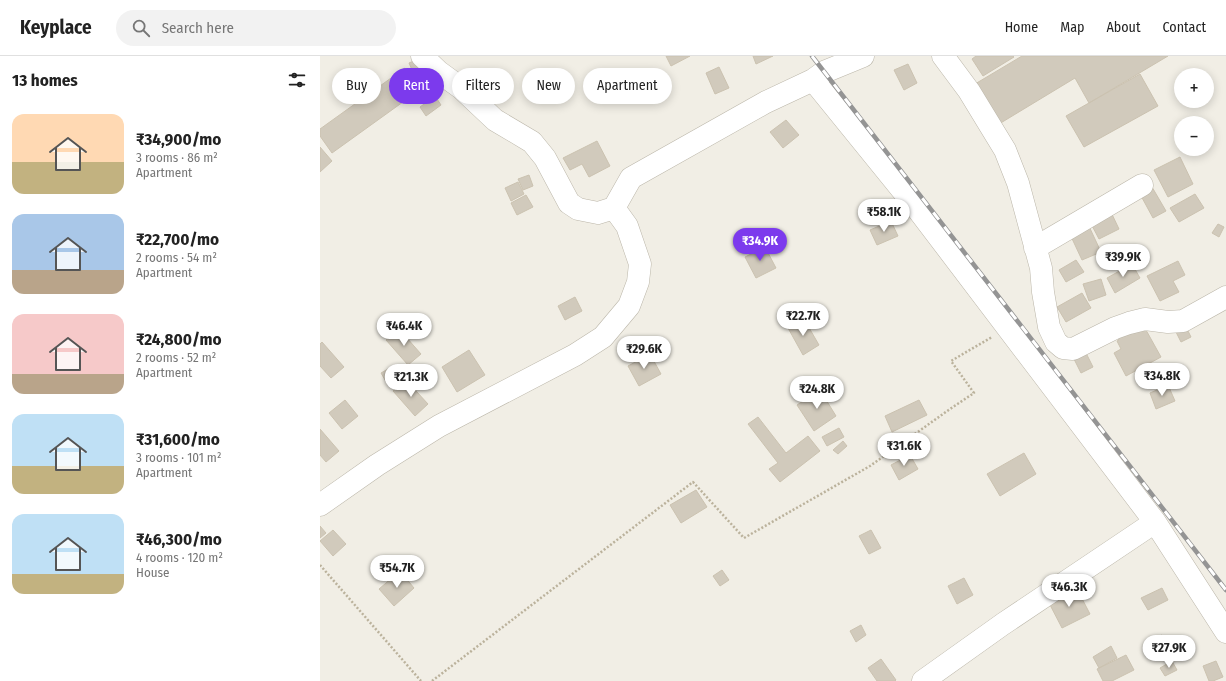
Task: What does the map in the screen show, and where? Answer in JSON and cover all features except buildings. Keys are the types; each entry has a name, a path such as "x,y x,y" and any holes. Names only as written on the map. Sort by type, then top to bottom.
{"street":[{"path":"422,56 439,72 461,88 495,120 532,142 545,158 569,203 578,210 598,213 614,208 631,178 739,117 813,80 824,72 863,56"},
{"path":"942,56 969,91 1005,150 1018,183 1041,268 1043,292 1049,327 1056,342 1063,348 1073,349 1115,328 1145,319 1168,322 1183,321 1226,297"},
{"path":"813,80 916,207 1155,522 1226,632"},
{"path":"1035,248 1142,185"},
{"path":"320,505 377,465 439,426 575,356 603,337 629,306 638,282 640,264 627,226 614,208"},
{"path":"923,681 1003,624 1155,522"}],"path":[{"path":"432,681 693,482 744,538 870,466 974,393 951,361 1007,327"},
{"path":"320,565 421,681"}],"railway":[{"path":"812,56 1226,590"}]}
